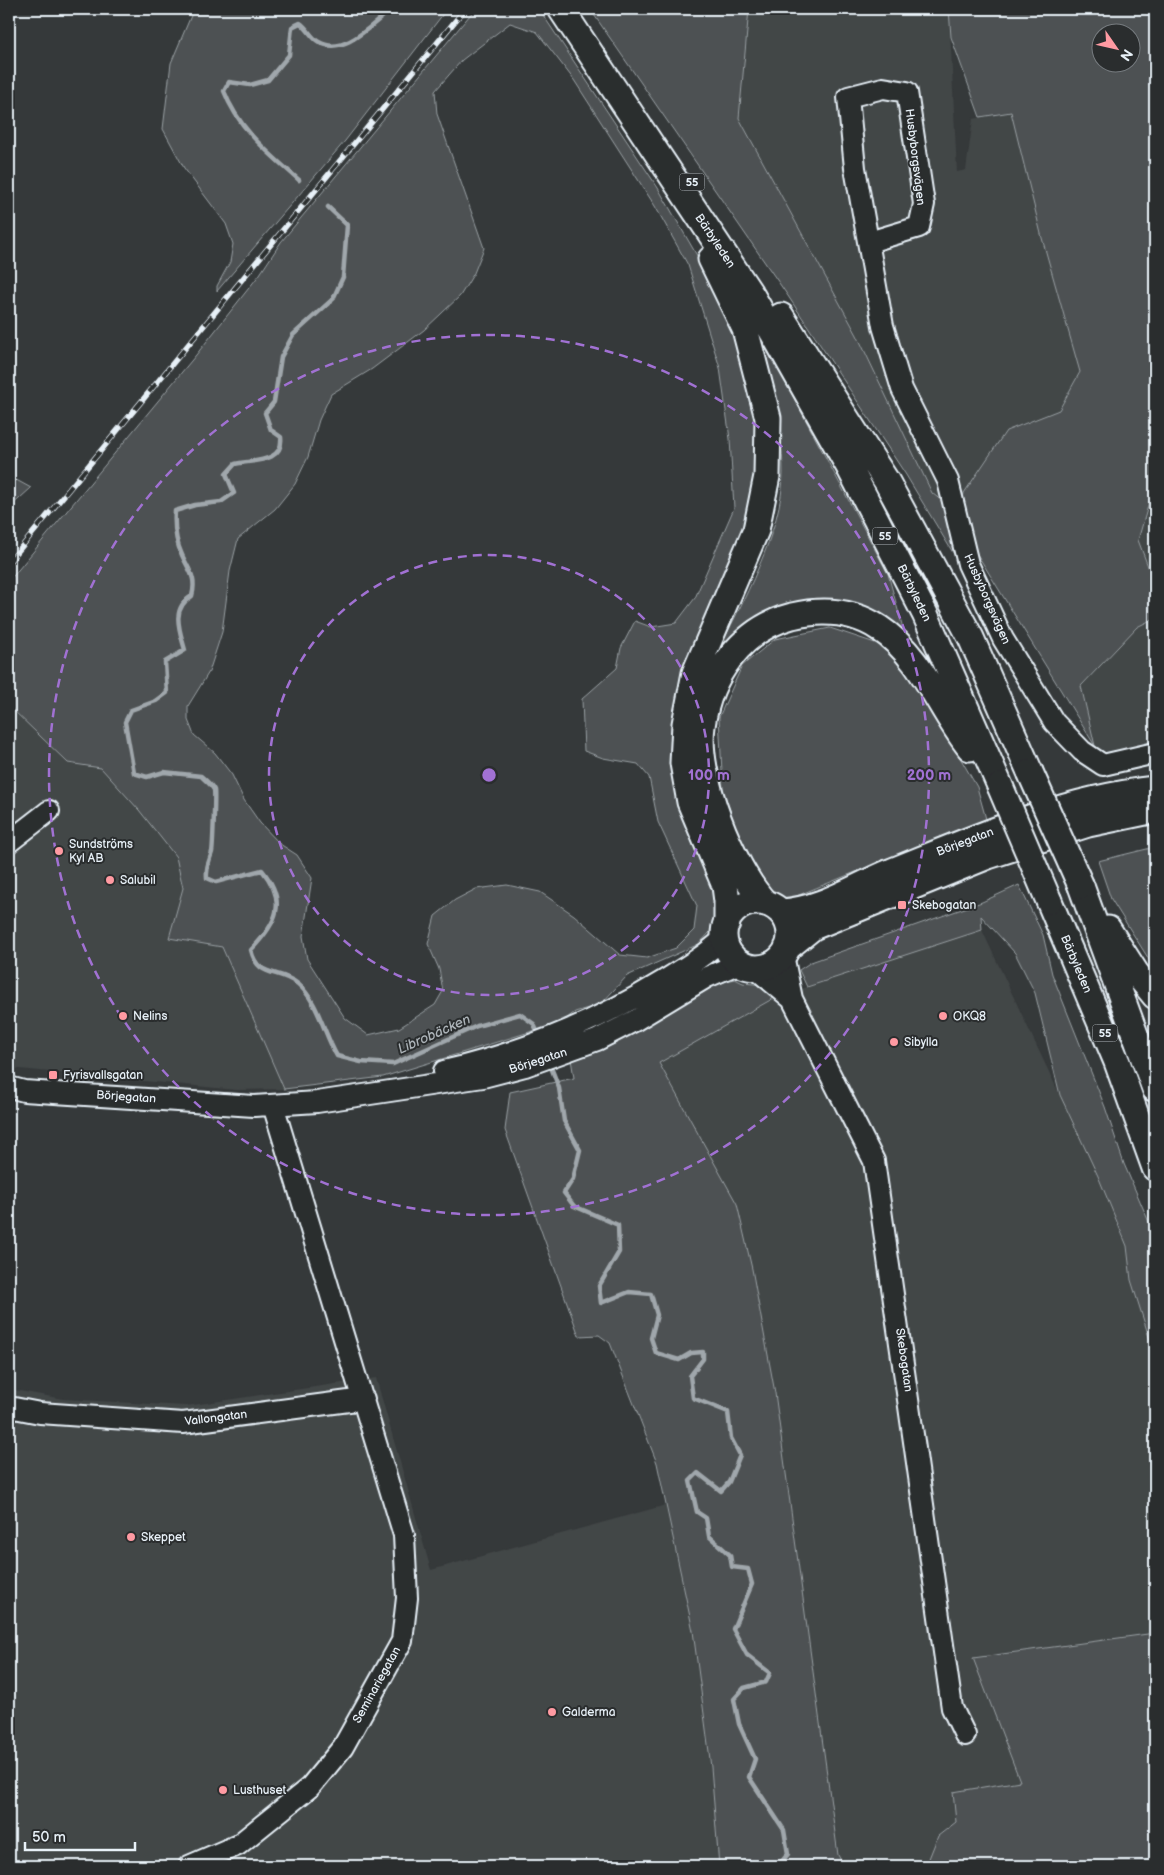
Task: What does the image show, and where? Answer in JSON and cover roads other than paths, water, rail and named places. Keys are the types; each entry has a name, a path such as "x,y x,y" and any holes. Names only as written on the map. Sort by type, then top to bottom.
{"main road":[{"name":"Bärbyleden","path":"560,9 752,296 848,465 924,614 1000,786 1117,1062 1155,1168"},
{"name":"Bärbyleden","path":"575,9 807,356 887,482 971,638 1081,886 1155,1089"},
{"path":"689,203 710,257 745,330 768,418 768,476 756,530 695,673 685,724 683,763 690,802 725,886 728,901 725,931 728,949 748,965 771,965 785,951 789,929 740,871 722,828 705,777 702,726 717,675 737,649 756,631 785,618 808,612 832,612 858,618 879,628 903,647 920,668 967,745 1000,786"},
{"name":"Börjegatan","path":"773,908 814,908 869,881 979,836 1080,801 1155,788"},
{"name":"Börjegatan","path":"785,951 813,927 988,856 1088,824 1155,810"},
{"path":"1081,886 1136,973 1155,996"},
{"path":"725,931 738,909 755,902 773,908"}],"street":[{"name":"Husbyborgsvägen","path":"870,242 919,228 924,204 907,92 883,88 848,97 855,168 870,242 883,326 902,389 948,481 968,564 1003,639 1054,722 1082,751 1103,765 1155,753"},
{"path":"9,842 49,811"},
{"name":"Börjegatan","path":"561,1045 697,960 725,931"},
{"name":"Skebogatan","path":"785,951 792,999 874,1160 952,1708 965,1736"},
{"name":"Börjegatan","path":"14,1090 254,1106 317,1102 465,1066 523,1058 561,1045 612,1033 707,977 748,965"},
{"name":"Skebogatan","path":"748,965 792,999"},
{"name":"Seminariegatan","path":"189,1866 238,1845 310,1787 343,1747 402,1641 407,1598 404,1534 273,1105"},
{"name":"Vallongatan","path":"9,1407 40,1413 183,1422 364,1399"}],"waterway":[{"name":"Librobäcken","path":"299,180 246,129 230,105 224,91 229,82 250,85 268,80 289,55 292,27 300,23 319,42 337,45 355,38 390,9"},
{"name":"Librobäcken","path":"328,207 347,225 343,277 333,299 293,335 281,357 274,402 265,413 271,430 281,437 281,445 278,452 266,459 235,464 226,474 234,493 221,502 195,505 175,511 178,545 192,574 194,584 192,596 181,607 178,621 185,650 165,662 167,693 156,701 131,710 125,722 134,773 147,777 164,772 201,776 213,788 212,852 207,867 207,878 216,882 262,870 275,892 277,902 273,921 251,950 254,959 264,969 291,979 305,991 316,1008 337,1056 361,1062 393,1064 477,1026 520,1014 534,1024 539,1036"},
{"name":"Librobäcken","path":"549,1062 559,1088 564,1121 580,1150 573,1179 564,1193 574,1206 618,1225 619,1252 599,1286 601,1303 629,1292 651,1294 657,1315 651,1338 656,1353 679,1360 691,1353 703,1352 703,1359 690,1376 693,1398 728,1412 731,1438 740,1455 729,1482 721,1491 698,1473 690,1481 697,1512 706,1518 709,1536 730,1555 732,1567 748,1569 752,1584 733,1629 747,1655 770,1673 766,1682 744,1688 734,1699 739,1724 755,1759 749,1777 784,1830 788,1854 778,1866"}],"railway":[{"path":"9,562 465,9"}],"place":[{"name":"Sundströms Kyl AB","path":"59,851"},
{"name":"Salubil","path":"110,880"},
{"name":"Skebogatan","path":"902,905"},
{"name":"Nelins","path":"123,1016"},
{"name":"OKQ8","path":"943,1016"},
{"name":"Sibylla","path":"894,1042"},
{"name":"Fyrisvallsgatan","path":"53,1075"},
{"name":"Skeppet","path":"131,1537"},
{"name":"Galderma","path":"552,1712"},
{"name":"Lusthuset","path":"223,1790"}]}
